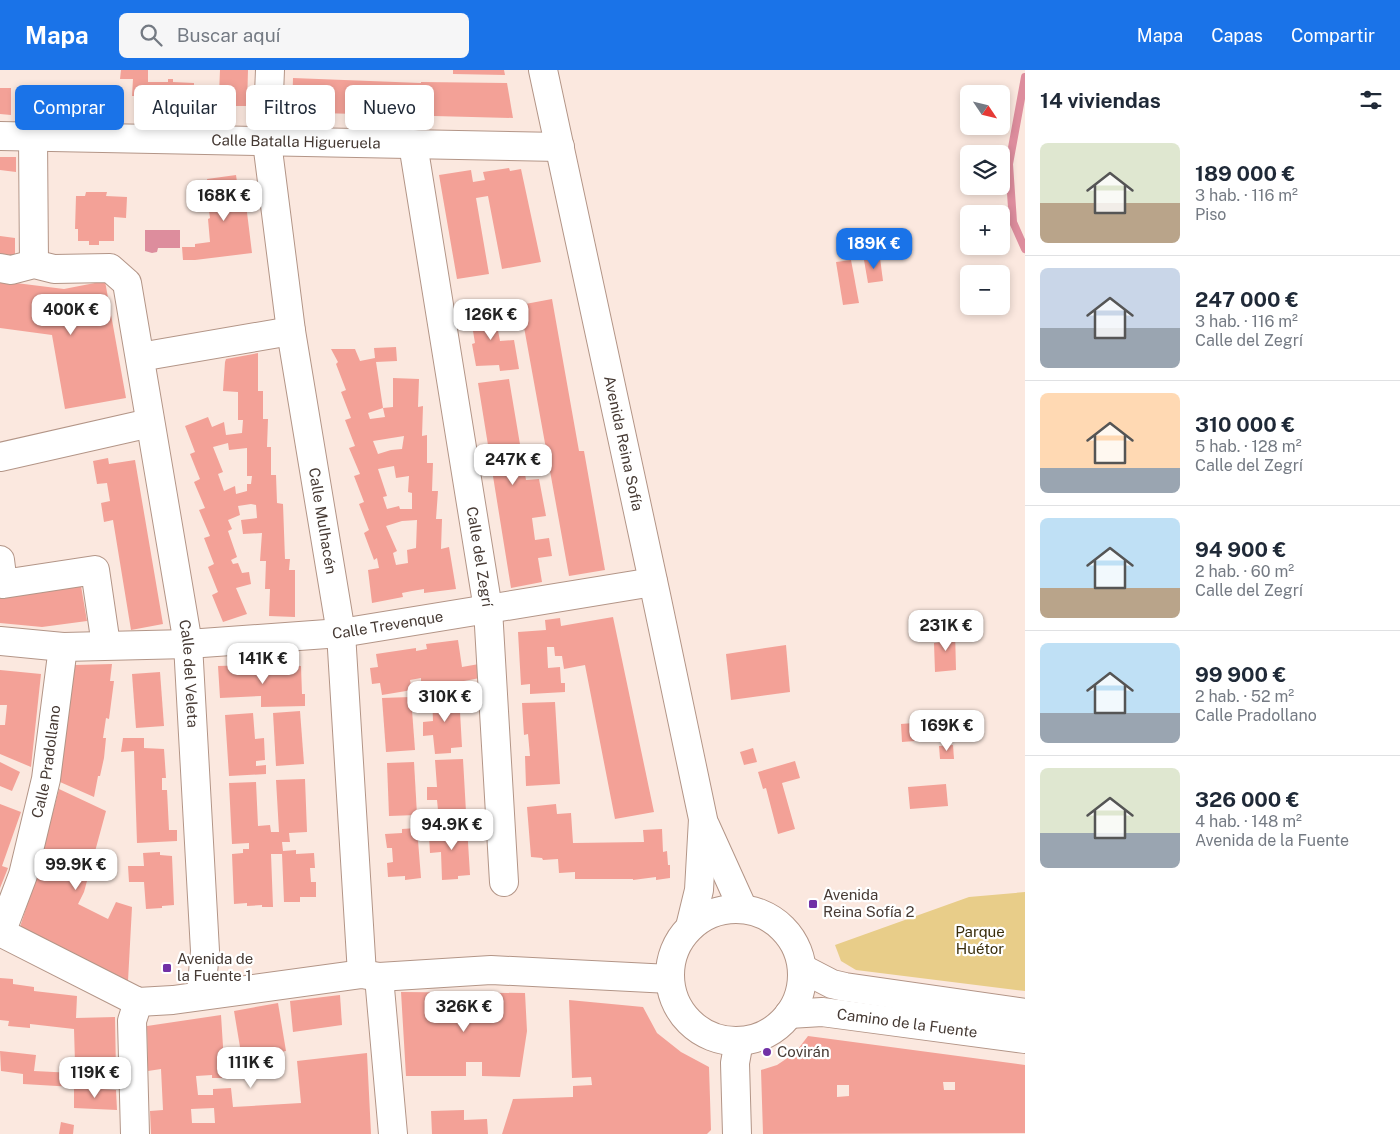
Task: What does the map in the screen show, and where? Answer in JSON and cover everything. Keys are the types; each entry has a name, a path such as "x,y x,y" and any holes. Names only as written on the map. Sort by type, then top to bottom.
{"street":[{"name":"Calle Mulhacén","path":"270,70 267,142 291,331 341,633 370,975 393,1134"},
{"name":"Avenida Reina Sofía","path":"543,70 654,582 703,819 742,909"},
{"name":"Calle Batalla Higueruela","path":"0,136 560,147"},
{"path":"0,268 11,270 34,264 33,137"},
{"name":"Calle del Zegrí","path":"413,144 488,609 504,882"},
{"name":"Calle del Veleta","path":"34,264 54,269 110,268 128,283 188,644 205,951 201,995"},
{"path":"140,356 291,331"},
{"path":"0,457 150,422"},
{"path":"0,560 3,584 95,570 106,645"},
{"name":"Calle Trevenque","path":"0,641 63,647 188,644 341,633 654,582"},
{"name":"Calle Pradollano","path":"1,932 23,876 46,779 63,647"},
{"name":"Avenida Reina Sofía","path":"690,927 699,890 703,819"},
{"path":"742,909 755,911 774,921 788,934 798,950 802,969 800,990 789,1014 779,1025 761,1036 739,1041 722,1040 706,1034 687,1020 679,1010 673,997 670,979 671,964 674,950 690,927 707,915 719,911 742,909"},
{"path":"1,932 138,1002 173,1000 370,975 491,970 670,979"},
{"name":"Camino de la Fuente","path":"802,969 832,984 845,987 1025,1013"},
{"path":"135,1134 132,1021 138,1002"},
{"name":"Camino de la Fuente","path":"789,1014 822,1012 1025,1039"},
{"path":"737,1134 735,1063 739,1041"}],"green space":[{"name":"Parque Huétor","path":"1025,892 1025,991 856,970 841,961 835,945 969,897"}],"shaded area":[{"path":"145,230 180,230 180,248 158,248 157,252 152,253 145,251"}],"building":[{"path":"121,70 148,70 148,82 168,82 168,79 173,79 173,82 194,83 194,85 134,85 134,96 132,96 133,79 120,79"},
{"path":"220,70 248,70 246,106 236,106 236,85 219,85"},
{"path":"453,70 504,70 505,75 453,74"},
{"path":"293,78 421,83 507,83 513,118 434,116 434,85 345,85 345,114 335,113 335,85 293,85"},
{"path":"0,88 11,88 11,115 0,114"},
{"path":"0,157 16,157 16,172 0,170"},
{"path":"509,168 510,171 521,169 541,262 502,269 488,196 476,198 489,274 457,279 439,175 471,170 473,182 485,180 483,172"},
{"path":"236,175 238,189 244,188 252,253 183,260 182,247 195,247 195,244 210,242 208,219 210,218 207,197 210,197 207,179"},
{"path":"86,192 107,192 106,196 127,197 126,218 114,217 114,241 99,241 99,245 89,245 89,241 78,241 78,229 75,229 76,196 85,196"},
{"path":"0,236 15,238 15,260 0,258"},
{"path":"880,258 883,281 868,283 864,260"},
{"path":"851,260 859,303 843,305 836,262"},
{"path":"0,281 64,289 105,281 126,398 65,409 52,335 0,328"},
{"path":"552,299 579,451 584,451 605,570 569,576 520,305"},
{"path":"493,304 500,341 514,340 519,369 500,371 499,365 476,366 472,344 475,343 469,307"},
{"path":"396,347 397,361 376,362 383,408 393,407 393,378 419,379 418,407 423,406 422,436 427,435 427,463 433,463 432,491 438,491 436,519 442,519 441,549 449,547 456,589 424,593 424,589 402,593 403,597 372,603 368,570 379,568 377,558 374,560 364,533 369,530 359,504 364,502 354,476 360,474 349,448 355,446 345,420 351,418 341,392 346,390 336,364 338,362 331,349 355,349 360,361 375,358 374,348","holes":["383,408 385,417 370,419 368,413","404,436 402,449 378,454 373,441","394,466 396,478 409,476 408,492 412,493 412,509 400,509 399,506 387,509 383,497 387,496 378,469","417,520 416,548 407,550 408,563 396,565 393,553 397,551 386,526 402,521"]},
{"path":"258,353 258,391 263,391 263,419 268,419 267,447 271,447 271,475 276,475 277,503 283,504 285,559 290,559 289,570 295,570 295,617 269,616 270,589 265,589 266,561 260,561 262,533 243,534 241,520 257,518 256,505 238,506 240,515 228,520 232,529 228,531 237,557 231,560 233,564 238,563 242,573 249,572 251,584 236,588 247,614 223,622 212,595 218,592 208,567 214,564 204,538 210,536 199,510 205,508 194,482 200,479 190,454 195,452 185,426 208,417 212,427 224,422 226,435 242,433 243,420 238,420 238,392 223,391 226,359","holes":["228,443 229,450 247,448 247,476 252,476 251,484 247,484 247,491 236,494 235,486 224,491 218,474 223,472 213,447"]},
{"path":"509,379 526,480 539,479 546,516 532,518 535,540 549,538 552,556 538,558 542,582 511,588 478,383"},
{"path":"108,458 109,464 135,460 163,624 131,630 113,520 104,522 101,503 110,501 107,483 97,484 93,461"},
{"path":"80,580 87,621 42,627 0,623 0,594"},
{"path":"613,617 654,812 615,819 585,665 564,669 562,656 555,656 554,647 547,647 548,668 560,667 561,683 565,683 565,692 530,694 530,684 521,685 518,632 546,630 545,620 560,618 561,626"},
{"path":"946,626 946,630 955,630 956,670 935,672 934,643 941,642 941,627"},
{"path":"458,640 462,667 479,664 480,678 421,689 421,678 410,680 412,690 382,695 380,683 372,684 370,668 378,667 376,654 416,648 416,651 427,649 426,644"},
{"path":"786,645 790,692 731,700 726,654"},
{"path":"112,664 110,681 114,681 109,719 106,718 103,738 106,738 104,758 94,797 60,782 75,665"},
{"path":"249,665 249,668 301,666 302,694 305,694 305,706 261,707 261,696 220,698 218,666"},
{"path":"0,670 41,674 31,767 0,754 0,725 5,725 7,705 0,705"},
{"path":"160,672 164,726 136,728 132,674"},
{"path":"459,694 462,747 451,748 451,753 435,754 433,735 423,736 423,722 433,721 432,695"},
{"path":"411,697 415,750 386,752 382,698"},
{"path":"555,702 560,784 526,786 525,756 530,756 528,734 524,735 522,703"},
{"path":"300,711 304,764 276,766 273,713"},
{"path":"253,713 255,739 264,738 265,760 256,761 256,766 266,765 266,774 229,776 225,715"},
{"path":"950,720 952,738 902,742 901,724"},
{"path":"123,738 144,738 144,748 164,749 166,778 162,778 162,790 167,790 169,830 177,830 177,841 137,843 134,751 121,752"},
{"path":"953,745 954,759 940,759 939,746"},
{"path":"753,748 757,762 744,765 740,752"},
{"path":"463,759 466,812 456,813 457,819 439,820 437,800 427,800 427,787 437,787 435,760"},
{"path":"795,761 800,778 782,783 795,829 778,834 766,788 763,789 758,772"},
{"path":"0,762 20,772 12,791 0,786"},
{"path":"414,762 417,815 389,816 387,763"},
{"path":"305,779 307,832 289,833 290,842 282,842 283,851 296,850 296,854 314,853 315,868 310,868 311,882 316,882 316,897 300,897 300,902 284,902 282,854 271,854 273,907 262,907 262,905 247,906 247,903 234,904 232,854 243,853 243,849 249,849 249,843 232,844 229,783 256,782 258,826 270,825 271,832 279,832 276,780"},
{"path":"946,784 948,806 910,809 908,787"},
{"path":"59,789 106,811 84,892 78,904 108,919 116,902 132,907 128,981 20,927 36,877"},
{"path":"0,804 21,812 2,866 8,868 0,888"},
{"path":"556,804 557,814 571,813 573,843 644,842 643,830 662,829 663,852 667,851 670,878 656,880 656,877 633,880 575,879 575,872 559,873 558,859 543,860 542,858 531,857 527,807"},
{"path":"456,824 456,826 467,826 470,875 458,876 458,879 442,880 441,852 430,853 429,836 440,836 439,825"},
{"path":"417,828 421,878 405,880 405,876 388,877 387,863 393,862 392,848 387,848 385,834 402,833 402,829"},
{"path":"160,852 160,855 172,856 174,905 146,909 144,882 129,882 128,866 144,866 143,853"},
{"path":"0,978 13,979 13,984 34,987 34,991 77,996 76,1018 115,1017 116,1072 98,1072 97,1062 75,1063 74,1029 30,1024 30,1028 8,1026 9,1021 0,1020"},
{"path":"401,992 525,993 527,1031 520,1077 482,1076 482,1062 466,1062 466,1076 406,1076"},
{"path":"340,995 342,1025 293,1032 290,1001"},
{"path":"569,1000 643,1007 657,1033 681,1052 709,1067 711,1130 707,1134 502,1134 513,1099 573,1097 573,1086 592,1085 591,1077 572,1078"},
{"path":"278,1003 286,1051 242,1059 234,1011"},
{"path":"221,1015 225,1078 212,1078 212,1075 196,1076 198,1095 213,1095 213,1089 231,1088 233,1107 301,1103 297,1061 367,1053 371,1134 151,1134 150,1111 163,1110 161,1069 148,1071 147,1026","holes":["214,1108 215,1123 192,1123 191,1109"]},
{"path":"808,1036 1025,1065 1025,1133 763,1134 761,1070 777,1065 795,1053","holes":["943,1082 955,1082 955,1090 944,1090","837,1085 849,1085 849,1096 837,1097"]},
{"path":"0,1051 36,1055 34,1071 74,1073 74,1087 23,1084 23,1074 1,1071"},
{"path":"74,1087 116,1090 117,1110 74,1108"},
{"path":"464,1110 464,1120 487,1119 488,1134 432,1134 431,1111"},
{"path":"61,1122 74,1125 73,1134 59,1134"}],"waterway":[{"path":"1025,77 1009,164 1013,222 1025,249"}],"place":[{"name":"Avenida Reina Sofía 2","path":"813,904"},
{"name":"Avenida de la Fuente 1","path":"167,968"},
{"name":"Covirán","path":"767,1052"}]}
